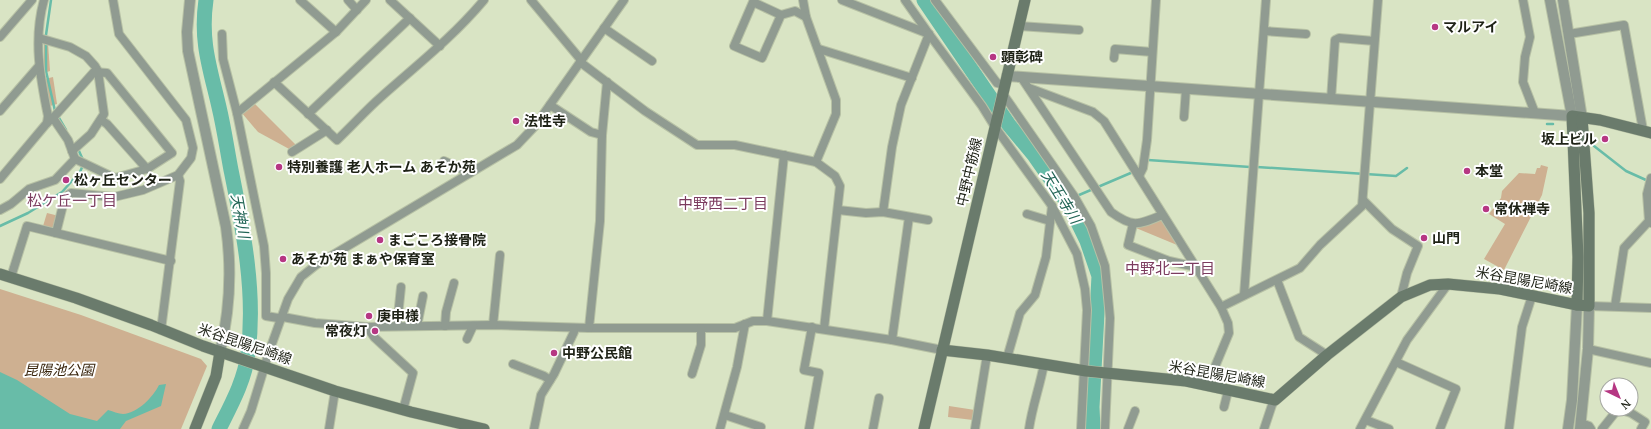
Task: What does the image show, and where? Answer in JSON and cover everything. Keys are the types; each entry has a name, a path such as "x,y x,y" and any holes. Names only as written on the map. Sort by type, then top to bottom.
{"main road":[{"name":"中野中筋線","path":"942,350 1025,0"},
{"name":"米谷昆陽尼崎線","path":"1577,117 1577,305"},
{"name":"米谷昆陽尼崎線","path":"942,350 987,355 1085,371 1186,381 1275,400 1327,355 1401,297 1430,285 1448,284 1500,289 1577,305 1590,306 1589,220 1577,117"},
{"path":"1577,117 1600,120 1647,132"},
{"name":"米谷昆陽尼崎線","path":"0,274 96,305 220,352 335,391 480,429"},
{"path":"924,429 942,350"},
{"path":"195,429 216,376 220,352"}],"street":[{"path":"0,37 32,0"},
{"path":"0,179 50,121 94,72 98,71 107,73 172,153 147,169 115,178 75,159 68,140 50,121 38,68 39,38 44,0"},
{"path":"56,233 65,197 71,192 119,196 157,185 178,175 191,158 193,148 186,120 118,34 118,9 113,0"},
{"path":"190,0 187,32 188,51 226,227 230,254 227,320 220,352"},
{"path":"300,0 336,32"},
{"path":"348,0 357,10"},
{"path":"237,113 336,32 366,0"},
{"path":"390,0 440,46"},
{"path":"274,82 337,140 379,98 440,46 465,22 484,0"},
{"path":"531,0 581,61 645,111 696,145 735,145 816,162 835,176 840,186 824,329"},
{"path":"243,429 251,411 262,365 296,285 308,270 517,145 535,126 624,0"},
{"path":"803,0 806,17 819,49 836,100 836,114 816,162"},
{"path":"842,0 929,34"},
{"path":"905,0 996,125 1052,206 1077,254 1085,289 1086,346 1081,429"},
{"path":"935,0 997,83 1004,88 1075,197 1091,226 1105,266 1110,318 1105,373 1105,429"},
{"path":"1139,176 1144,168 1156,0"},
{"path":"1244,295 1266,0"},
{"path":"1220,307 1300,268 1320,244 1362,206 1378,0"},
{"path":"1523,0 1530,37 1525,57 1523,82 1535,113"},
{"path":"1550,0 1577,117"},
{"path":"1563,0 1569,34 1577,117"},
{"path":"781,15 762,58 734,46 753,2 781,15 795,11 806,17"},
{"path":"308,114 410,18"},
{"path":"1569,34 1624,25 1647,132"},
{"path":"1019,26 1069,26 1079,30"},
{"path":"604,28 639,56 652,61"},
{"path":"1264,31 1306,34"},
{"path":"222,34 223,59 237,113 264,246 266,272 266,316 278,318 283,317 315,323 367,327 493,325 573,328 735,328 753,320 812,327 942,350"},
{"path":"882,212 894,134 901,105 929,34"},
{"path":"39,38 70,47 86,56 98,71 105,107 101,120 88,138 72,151"},
{"path":"1331,100 1335,40 1339,38 1374,41"},
{"path":"1114,58 1115,45 1152,52"},
{"path":"819,49 912,78"},
{"path":"0,111 38,68"},
{"path":"1004,88 1022,77 1577,117"},
{"path":"1022,77 1110,212 1122,220 1133,224 1140,224 1162,215"},
{"path":"589,328 600,221 602,135 607,82"},
{"path":"1029,88 1093,112 1104,120 1220,307 1228,323 1229,333 1207,386"},
{"path":"1184,118 1186,89"},
{"path":"550,105 592,132 602,135"},
{"path":"101,120 107,124 147,169"},
{"path":"292,152 327,130"},
{"path":"767,321 784,155"},
{"path":"0,210 11,204 30,189 55,180 75,159"},
{"path":"444,161 470,173"},
{"path":"161,330 180,181 178,175"},
{"path":"1615,306 1624,248 1650,222 1647,194 1651,178"},
{"path":"1363,200 1392,229 1418,246 1407,273 1401,297"},
{"path":"1007,358 1020,313 1035,295 1046,257 1052,206"},
{"path":"838,210 866,213 882,212 928,220"},
{"path":"1027,214 1050,221"},
{"path":"892,340 908,217"},
{"path":"1133,224 1128,245 1169,261 1196,267"},
{"path":"11,277 28,226 171,260"},
{"path":"493,325 500,255"},
{"path":"1277,280 1299,337 1327,355"},
{"path":"445,326 446,312 454,283"},
{"path":"1360,429 1407,340 1448,284"},
{"path":"397,326 401,286"},
{"path":"417,326 423,296"},
{"path":"1509,429 1522,327 1532,296"},
{"path":"1568,429 1572,400 1577,305"},
{"path":"1591,429 1589,426 1580,426 1588,349 1590,306 1651,308"},
{"path":"720,429 737,367 745,324"},
{"path":"467,339 473,326"},
{"path":"367,327 374,336 413,373 403,410"},
{"path":"809,429 819,373 804,370 812,327"},
{"path":"534,429 540,395 563,358 574,332 573,328"},
{"path":"692,374 701,345 701,328"},
{"path":"1588,349 1651,363"},
{"path":"975,429 987,355"},
{"path":"1396,362 1456,389 1440,429"},
{"path":"513,364 544,376 550,380"},
{"path":"1029,429 1032,410 1037,399 1044,364"},
{"path":"330,429 335,391"},
{"path":"1224,407 1228,391"},
{"path":"873,429 874,414 879,398"},
{"path":"1264,429 1275,400"},
{"path":"1602,429 1618,409 1632,413 1645,422 1641,429"},
{"path":"1128,429 1135,411"},
{"path":"725,415 761,427"},
{"path":"1366,420 1389,429"}],"green space":[{"path":"44,43 48,43 50,71 44,73"},
{"path":"53,77 57,104 50,106 45,79"},
{"path":"253,102 297,146 291,150 258,132 241,112"},
{"path":"1541,165 1548,167 1542,195 1504,270 1484,259 1505,224 1489,214 1501,198 1502,191 1519,173 1535,174 1537,168 1540,168"},
{"path":"47,213 59,216 54,229 43,226"},
{"path":"1157,220 1162,220 1177,245 1136,228"},
{"name":"昆陽池公園","path":"0,289 81,315 201,359 207,366 181,429 0,429"},
{"path":"949,406 975,410 973,420 948,417"}],"water":[{"path":"0,372 17,380 70,414 97,421 108,410 123,414 134,411 149,399 159,385 166,384 161,406 126,421 120,429 0,429"}],"waterway":[{"path":"46,35 51,0"},
{"name":"天神川","path":"206,0 204,15 205,42 244,238 250,307 248,353 244,373 237,392 219,429"},
{"name":"天王寺川","path":"924,0 1009,125 1034,155 1071,208 1087,241 1099,276 1092,407 1093,429"},
{"path":"46,43 46,71 55,111"},
{"path":"59,118 66,130"},
{"path":"1547,124 1553,124"},
{"path":"1594,146 1626,171 1646,180"},
{"path":"79,151 83,160"},
{"path":"1148,160 1250,167"},
{"path":"0,226 28,213 62,192 80,172 83,165"},
{"path":"1257,167 1396,176 1407,168"},
{"path":"1065,201 1133,172"}],"place":[{"name":"マルアイ","path":"1435,27"},
{"name":"顕彰碑","path":"993,57"},
{"name":"法性寺","path":"516,121"},
{"name":"坂上ビル","path":"1605,139"},
{"name":"特別養護 老人ホーム あそか苑","path":"279,167"},
{"name":"本堂","path":"1467,171"},
{"name":"松ヶ丘センター","path":"66,180"},
{"name":"常休禅寺","path":"1486,209"},
{"name":"山門","path":"1424,238"},
{"name":"まごころ接骨院","path":"380,240"},
{"name":"あそか苑 まぁや保育室","path":"283,259"},
{"name":"庚申様","path":"369,316"},
{"name":"常夜灯","path":"375,331"},
{"name":"中野公民館","path":"554,353"}],"district":[{"name":"松ケ丘一丁目","path":"72,201"},
{"name":"中野西二丁目","path":"723,204"},
{"name":"中野北二丁目","path":"1170,269"}]}
